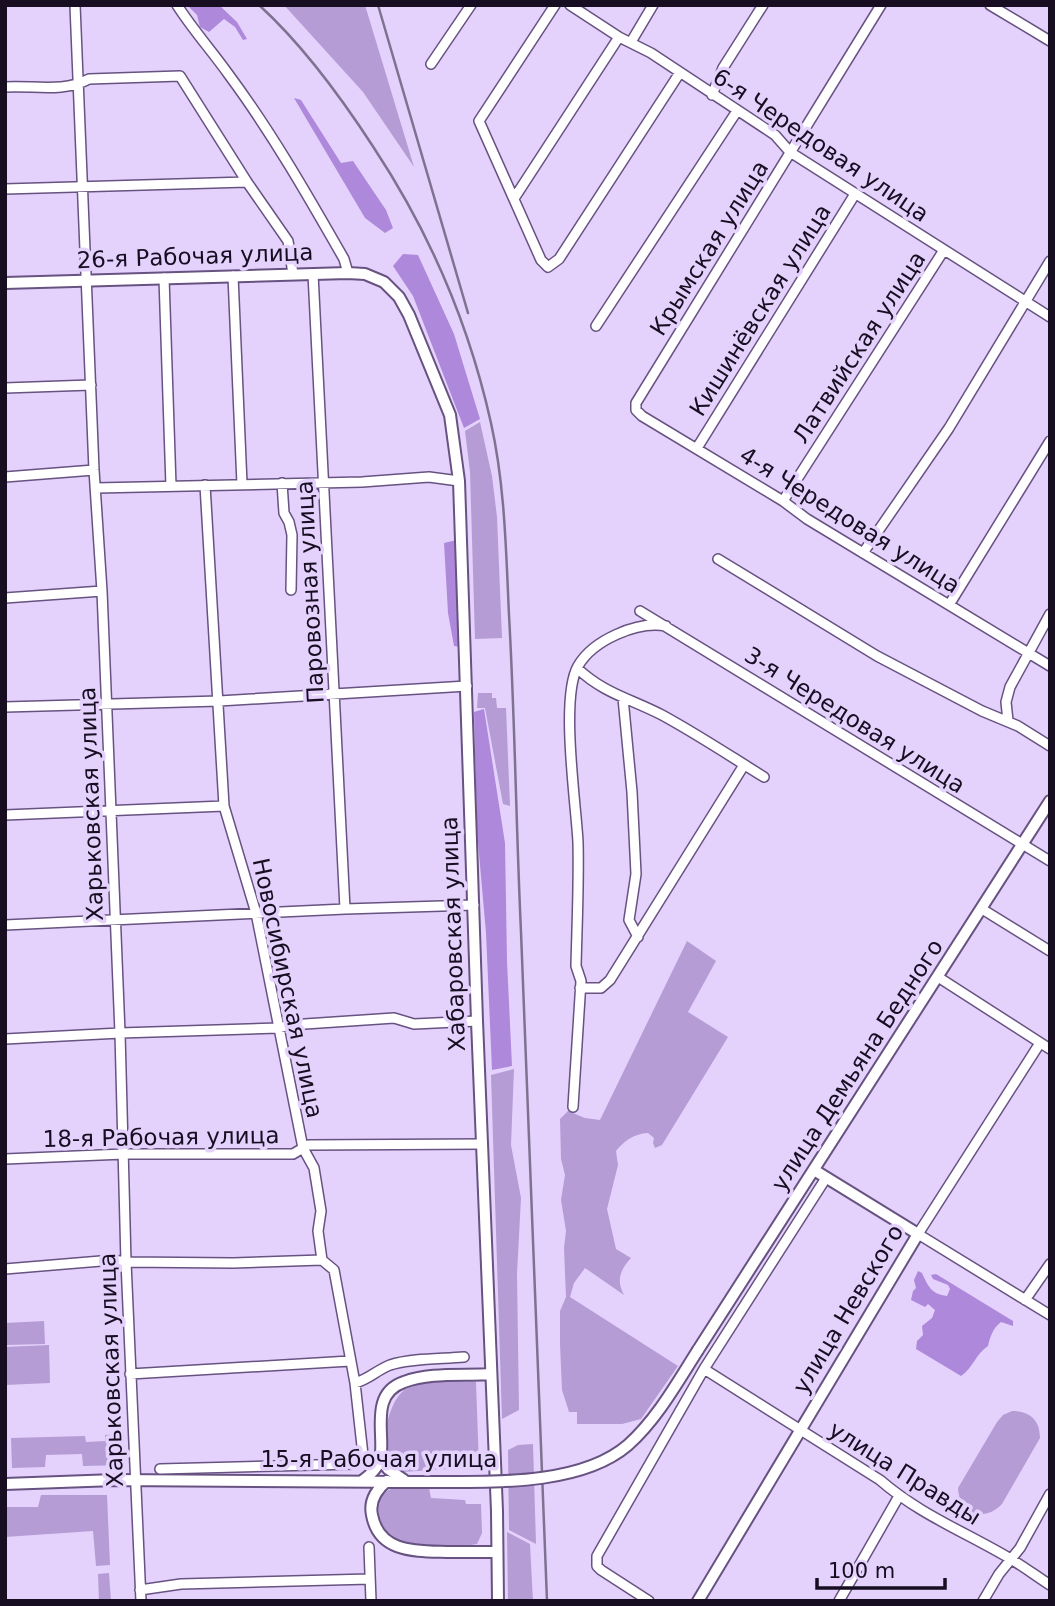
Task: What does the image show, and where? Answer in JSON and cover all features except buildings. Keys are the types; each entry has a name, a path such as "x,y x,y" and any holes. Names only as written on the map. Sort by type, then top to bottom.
{"main road":[{"name":"26-я Рабочая улица","path":"5,283 348,273 365,274 384,282"},
{"name":"Хабаровская улица","path":"384,282 399,297 409,315 450,415 459,481 498,1601"},
{"name":"улица Демьяна Бедного","path":"698,1350 1050,801"},
{"path":"814,1170 918,1234"},
{"name":"улица Невского","path":"698,1601 918,1234"},
{"name":"15-я Рабочая улица","path":"5,1484 134,1480 411,1481 538,1478 573,1473 596,1465 626,1446 645,1428 664,1404 698,1350"},
{"path":"411,1481 388,1469 380,1459 382,1408 391,1390 401,1382 433,1377 491,1374"},
{"path":"372,1502 357,1481 380,1459"},
{"path":"387,1481 376,1491 372,1502 374,1526 382,1538 393,1546 411,1551 498,1552"}],"street":[{"name":"Харьковская улица","path":"75,5 116,920 130,1374 141,1601"},
{"path":"177,5 229,74 279,148 344,259 348,273"},
{"path":"431,64 471,5"},
{"path":"555,5 480,121 541,260 548,267 559,259 679,74"},
{"name":"6-я Чередовая улица","path":"570,5 775,135 790,152 1050,317"},
{"path":"631,42 653,5"},
{"path":"712,95 723,68 763,5"},
{"name":"Крымская улица","path":"636,403 881,5"},
{"path":"990,5 1050,41"},
{"path":"515,197 619,37"},
{"path":"5,88 79,85 89,79 180,76 288,242 293,274"},
{"path":"596,326 737,111"},
{"path":"5,190 247,182"},
{"name":"Кишинёвская улица","path":"697,448 855,194"},
{"name":"Латвийская улица","path":"783,501 944,250"},
{"path":"863,553 949,428 1050,261"},
{"name":"Паровозная улица","path":"313,274 345,909"},
{"path":"233,276 242,484"},
{"path":"164,278 171,486"},
{"path":"5,388 92,385"},
{"name":"4-я Чередовая улица","path":"636,403 636,410 642,416 1050,666"},
{"path":"949,605 1050,441"},
{"path":"5,477 94,470"},
{"path":"96,488 362,482 429,477 459,481"},
{"path":"282,483 284,513 292,536 290,590"},
{"name":"Новосибирская улица","path":"190,1468 354,1464 361,1459 363,1448 355,1383 334,1270 322,1260 318,1231 321,1211 314,1168 303,1148 256,913 224,806 205,485"},
{"path":"718,559 877,656 1008,721 1050,746"},
{"path":"5,598 102,591"},
{"name":"3-я Чередовая улица","path":"640,611 1050,861"},
{"path":"1008,721 1006,702 1010,687 1050,614"},
{"path":"573,1107 581,981 576,966 578,842 570,705 577,668 595,650 626,630 652,624 666,626"},
{"path":"577,668 592,682 667,718 764,777"},
{"path":"5,707 219,701 467,686"},
{"path":"623,698 632,792 635,874 629,920 638,937"},
{"path":"580,988 601,988 610,980 744,765"},
{"path":"5,815 224,806"},
{"path":"5,925 474,905"},
{"path":"982,909 1050,951"},
{"path":"938,977 1050,1049"},
{"path":"5,1039 279,1028 290,1024 394,1018 414,1024 477,1021"},
{"name":"улица Невского","path":"918,1234 1040,1043"},
{"name":"18-я Рабочая улица","path":"5,1159 124,1154 293,1154 308,1145 482,1144"},
{"name":"улица Демьяна Бедного","path":"649,1601 601,1570 597,1566 597,1556 704,1369 826,1178"},
{"path":"918,1234 1050,1315"},
{"path":"5,1269 113,1260 233,1263 322,1260"},
{"path":"1025,1300 1050,1264"},
{"path":"355,1383 394,1364 464,1357"},
{"path":"130,1374 350,1361"},
{"name":"улица Правды","path":"704,1369 880,1480 899,1496 941,1522 1011,1558 1050,1585"},
{"path":"160,1469 190,1468 190,1481"},
{"path":"983,1601 1020,1548 1050,1494"},
{"path":"839,1601 899,1496"},
{"path":"369,1548 371,1601"},
{"path":"140,1590 181,1584 370,1579"}],"shaded area":[{"path":"219,5 237,22 247,39 243,40 235,27 224,19 209,32 200,27 197,15 189,7"},
{"path":"284,5 365,5 414,167 363,92"},
{"path":"294,98 301,100 341,163 353,161 386,210 393,228 385,233 365,218"},
{"path":"403,254 418,255 454,334 480,419 464,428 413,296 393,266"},
{"path":"480,422 492,476 497,517 502,638 475,639 470,472 465,431"},
{"path":"457,540 462,647 454,646 448,613 444,543"},
{"path":"478,693 492,693 492,698 496,698 497,708 506,708 510,806 503,804 485,708 477,708"},
{"path":"484,709 505,843 512,1066 492,1070 486,933 477,831 474,712"},
{"path":"687,941 716,961 688,1012 728,1037 662,1145 655,1148 654,1138 648,1133 630,1138 616,1151 618,1165 607,1209 616,1249 631,1258 620,1276 624,1295 585,1268 574,1283 570,1297 678,1366 641,1419 622,1424 577,1424 577,1412 569,1412 562,1390 560,1311 566,1297 566,1231 561,1200 565,1175 561,1159 560,1119 568,1111 585,1118 600,1120"},
{"path":"514,1069 511,1145 521,1198 517,1274 519,1410 502,1419 491,1075"},
{"path":"918,1271 937,1293 947,1296 950,1289 948,1285 933,1279 931,1275 936,1274 1013,1321 1013,1326 1001,1322 998,1324 988,1346 961,1376 916,1349 917,1341 923,1335 922,1326 932,1318 935,1310 928,1304 925,1307 911,1300"},
{"path":"44,1321 45,1344 5,1345 5,1323"},
{"path":"49,1345 50,1383 5,1385 5,1347"},
{"path":"445,1381 476,1382 479,1467 402,1472 394,1468 386,1453 385,1444 387,1422 395,1402 406,1389"},
{"path":"1012,1411 1033,1418 1040,1438 1002,1504 988,1513 974,1513 963,1504 958,1488 997,1422"},
{"path":"123,1434 124,1465 83,1466 82,1454 46,1455 45,1467 12,1468 11,1438 85,1436 86,1442 105,1441 105,1435"},
{"path":"533,1444 536,1544 509,1530 508,1450 518,1445"},
{"path":"396,1487 429,1488 431,1498 481,1504 482,1533 477,1544 432,1548 403,1542 391,1535 382,1524 378,1504 382,1495"},
{"path":"41,1495 107,1495 110,1565 96,1566 93,1531 5,1537 5,1507 38,1507"},
{"path":"507,1532 530,1544 533,1601 508,1601"},
{"path":"109,1573 111,1601 99,1601 98,1574"}],"railway":[{"path":"259,5 291,37 335,91 374,148 413,213 459,315 482,386 496,447 504,519 511,654 547,1601"},
{"path":"378,5 468,313"}]}
